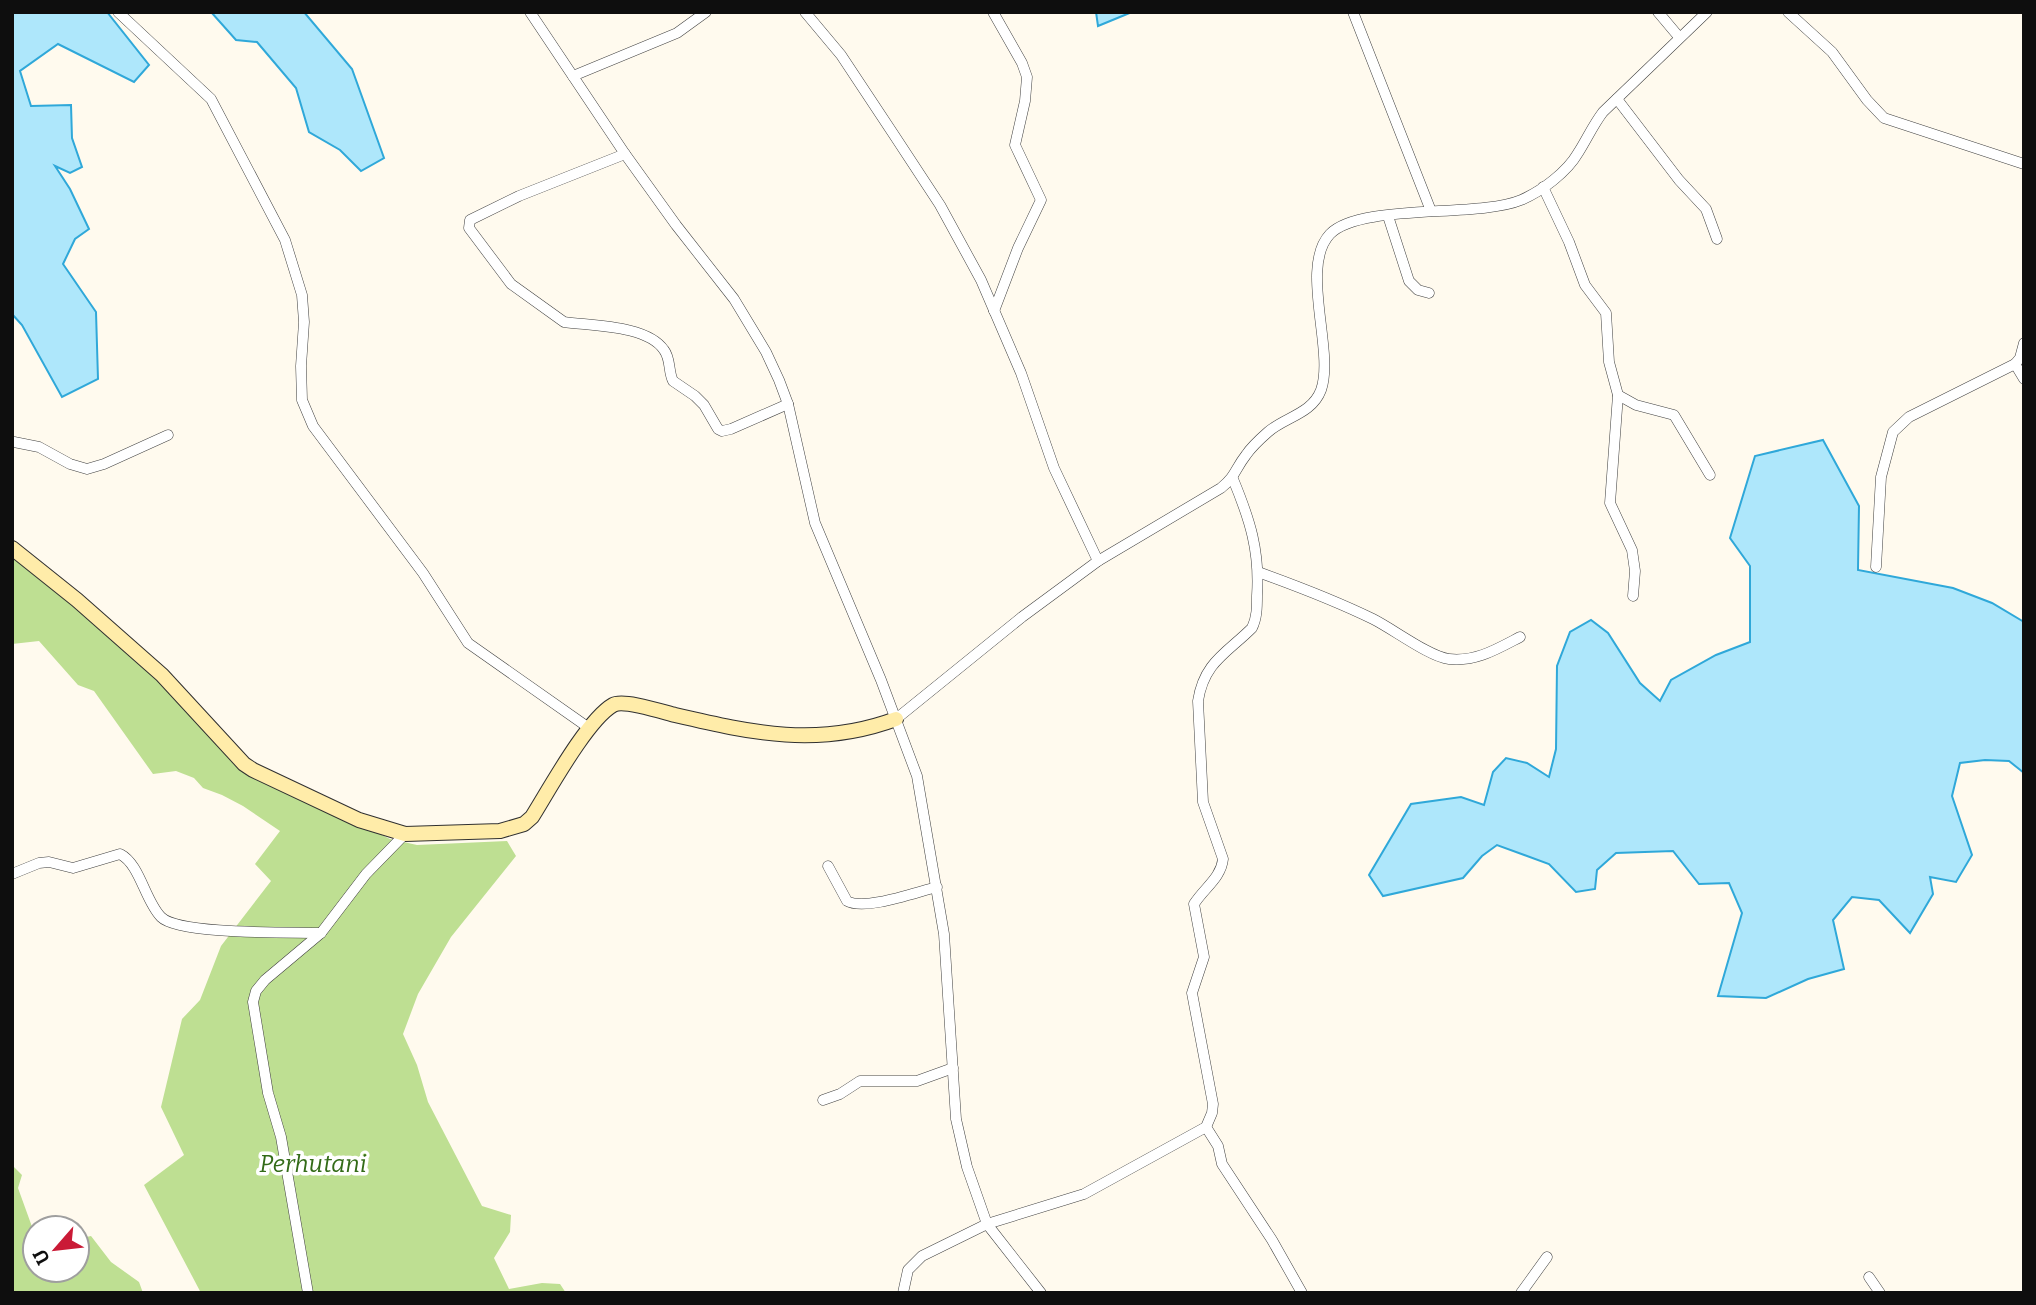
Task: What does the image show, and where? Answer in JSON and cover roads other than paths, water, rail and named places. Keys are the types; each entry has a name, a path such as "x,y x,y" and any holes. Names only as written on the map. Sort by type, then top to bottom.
{"street":[{"path":"118,12 211,99 285,240 302,295 302,400 305,411 322,439 423,573 468,643 589,728"},
{"path":"530,12 625,154 751,326 766,352 788,404 815,523 917,776 945,945 953,1068 960,1138 967,1167 988,1224 1041,1293"},
{"path":"573,76 670,37 706,12"},
{"path":"806,12 841,55 940,205 981,280 1021,373 1054,468 1098,561"},
{"path":"993,12 1027,77 1016,145 1041,200 1018,248 994,311"},
{"path":"1353,12 1431,211"},
{"path":"1658,12 1679,37"},
{"path":"12,548 95,615 162,675 244,764 359,820 405,834 500,831 524,824 532,817 589,728 614,704 623,703 762,734 799,736 866,729 896,719 1098,561 1221,488 1233,479 1255,443 1271,429 1306,410 1317,398 1322,386 1319,262 1324,244 1338,228 1354,221 1500,206 1522,200 1560,173 1577,155 1593,125 1707,12"},
{"path":"1788,12 1832,52 1884,118 2024,164"},
{"path":"1617,99 1679,180 1706,209 1717,239"},
{"path":"625,154 519,196 470,220 469,229 511,284 555,317 564,322 641,333 654,340 668,358 673,382 704,405 718,429 727,430 788,404"},
{"path":"1543,187 1569,242 1585,285 1606,313 1609,362 1618,395 1610,503 1632,550 1635,571 1633,596"},
{"path":"1388,216 1409,281 1418,290 1429,293"},
{"path":"1876,567 1881,477 1887,447 1894,432 1909,417 2015,364 2020,358 2024,343"},
{"path":"2015,364 2024,379"},
{"path":"1618,395 1636,405 1674,415 1710,475"},
{"path":"13,440 39,447 70,464 87,469 168,435"},
{"path":"903,1293 908,1270 922,1256 988,1224 1084,1194 1206,1127 1212,1113 1213,1104 1192,993 1204,957 1194,904 1222,868 1223,859 1203,802 1198,701 1207,670 1252,628 1256,620 1258,572 1257,551 1249,518 1233,479"},
{"path":"1258,572 1296,585 1373,619 1441,658 1482,657 1520,637"},
{"path":"307,1293 281,1137 268,1094 253,1002 256,992 265,980 321,933 366,874 405,834"},
{"path":"12,874 39,863 49,862 73,867 120,854 131,863 154,908 168,922 204,929 321,933"},
{"path":"828,866 847,901 852,904 875,902 937,887"},
{"path":"823,1100 860,1082 917,1081 953,1068"},
{"path":"1206,1127 1218,1146 1222,1164 1272,1240 1301,1292"},
{"path":"1521,1293 1547,1257"},
{"path":"1869,1277 1880,1293"}],"water":[{"path":"12,12 107,12 149,65 134,82 58,44 20,71 31,106 71,105 72,138 82,167 70,173 55,166 70,189 89,229 75,239 63,264 96,312 98,379 62,397 22,325 12,314"},
{"path":"211,12 304,12 352,69 384,158 361,171 340,150 309,132 296,88 257,42 236,40"},
{"path":"1096,12 1132,12 1098,26"},
{"path":"1823,440 1859,506 1858,570 1953,588 1992,603 2024,622 2024,773 2009,761 1960,763 1952,796 1972,855 1956,882 1930,877 1933,894 1910,933 1879,900 1852,897 1833,920 1844,969 1808,979 1766,998 1718,996 1742,913 1729,883 1699,884 1673,851 1616,853 1597,870 1595,889 1576,892 1549,864 1497,845 1482,856 1463,878 1383,896 1369,875 1411,804 1461,797 1484,805 1493,772 1506,758 1527,763 1549,777 1556,749 1557,666 1570,632 1591,620 1608,633 1640,683 1660,701 1671,680 1716,655 1750,642 1750,566 1730,538 1755,456"}],"park label":[{"name":"Perhutani","path":"313,1164"}]}
